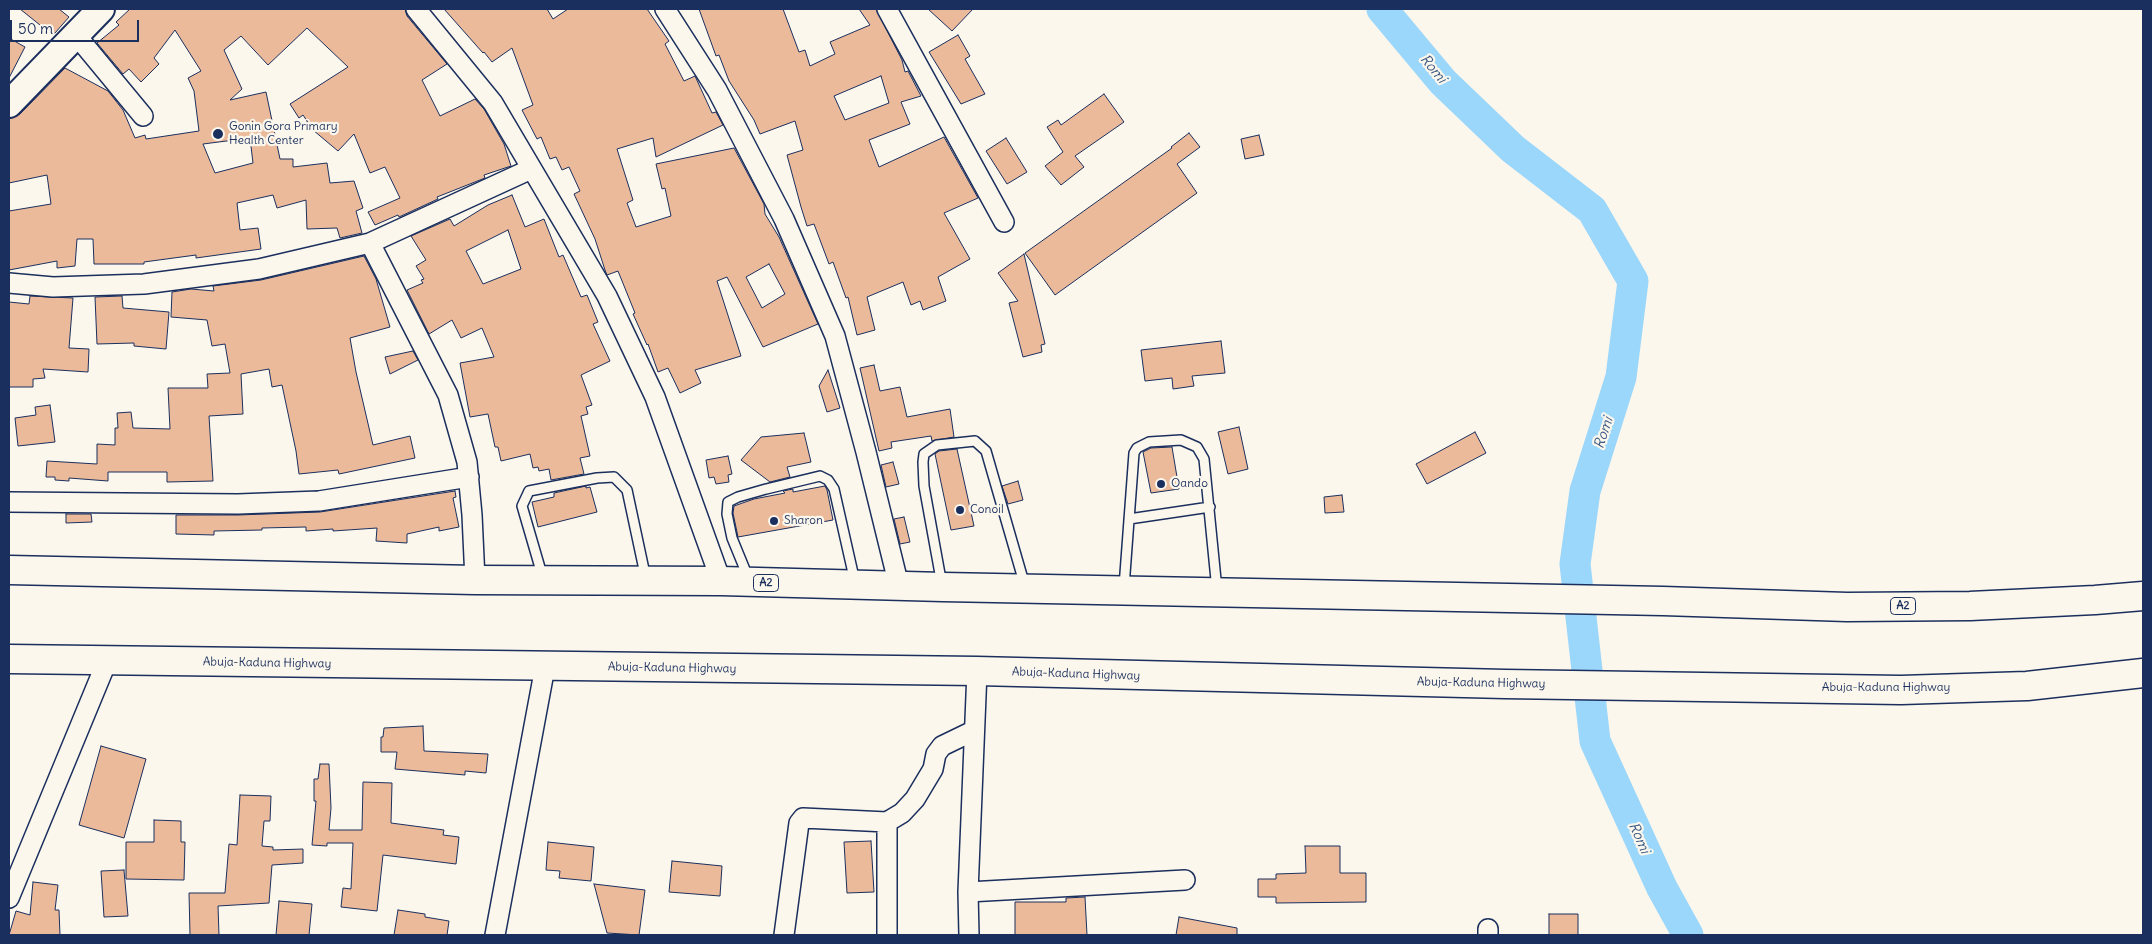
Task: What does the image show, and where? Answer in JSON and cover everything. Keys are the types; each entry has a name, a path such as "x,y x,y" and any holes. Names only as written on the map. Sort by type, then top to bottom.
{"highway":[{"name":"A2","path":"9,570 475,580 721,581 943,588 1523,600 1663,601 1847,607 1989,605 2143,596"},
{"name":"Abuja-Kaduna Highway","path":"9,658 545,667 977,671 1505,684 1901,690 2027,686 2143,673"}],"street":[{"path":"9,104 100,9"},
{"path":"416,9 493,103 607,296 655,397 721,581"},
{"path":"665,9 717,90 762,176 784,219 835,336 899,586"},
{"path":"887,9 1004,222"},
{"path":"76,35 143,116"},
{"path":"9,283 53,287 144,284 259,269 370,243 531,169"},
{"path":"370,243 448,395 467,462 475,580"},
{"path":"9,502 238,504 319,501 469,477"},
{"path":"9,898 108,660"},
{"path":"494,935 545,667"},
{"path":"969,935 968,892 977,671"},
{"path":"784,935 799,823 803,818 887,822 902,814 915,799 933,769 936,754 942,746 974,731"},
{"path":"887,822 887,935"},
{"path":"968,892 1184,880"}],"lane":[{"path":"1124,591 1134,453 1137,448 1149,442 1181,440 1197,447 1204,460 1217,593"},
{"path":"943,588 924,486 924,454 938,445 975,441 986,451 1026,589"},
{"path":"750,582 732,538 726,514 728,502 766,488 820,476 828,480 834,489 856,585"},
{"path":"544,580 522,506 529,491 597,478 614,477 627,490 646,581"},
{"path":"1130,519 1210,507"}],"building":[{"path":"20,9 59,9 69,17 55,33 50,33"},
{"path":"130,9 405,9 407,16 447,64 422,80 440,116 475,99 484,109 504,144 511,166 484,175 485,178 437,197 438,199 399,217 398,215 375,225 368,212 400,198 385,167 370,173 354,134 338,151 313,130 303,115 299,118 290,104 348,67 307,28 268,65 241,36 224,50 242,89 230,100 266,92 280,159 293,159 293,167 327,163 330,183 354,181 363,208 356,211 362,233 340,238 337,228 307,229 306,200 277,208 273,195 237,203 240,230 258,228 261,249 196,258 196,255 144,262 144,264 94,264 93,239 77,239 75,266 57,268 57,261 9,270 9,211 51,204 47,175 9,183 9,119 20,114 65,68 108,91 123,110 135,138 145,135 146,139 199,131 194,91 188,78 201,71 175,30 154,58 159,64 141,82 129,69 123,74 97,43 119,25 116,22","holes":["250,138 253,163 215,173 203,144"]},
{"path":"444,9 547,9 553,19 568,9 647,9 669,41 665,44 684,81 695,76 712,113 716,112 723,125 656,157 653,138 617,149 633,200 627,203 636,227 671,216 665,188 662,189 656,164 734,148 764,204 765,214 779,237 818,324 763,347 727,277 717,281 741,356 695,370 701,383 680,393 668,368 658,372 648,344 633,314 635,313 618,271 607,275 595,239 574,194 580,191 569,167 562,170 556,157 550,159 541,137 537,139 522,110 533,105 512,48 492,62","holes":["769,264 785,294 762,308 746,277"]},
{"path":"699,9 783,9 799,52 805,50 810,66 835,54 830,42 870,25 859,9 876,9 902,60 905,72 908,71 921,96 901,102 910,124 869,140 879,167 944,137 978,198 944,213 970,259 938,277 946,301 923,310 920,301 911,305 903,282 867,297 875,330 857,335 848,297 846,298 833,262 829,264 814,224 807,226 801,207 787,155 803,150 795,121 760,134 754,120 729,81 719,55 716,56","holes":["881,76 889,103 845,120 834,96"]},
{"path":"928,9 973,9 952,31"},
{"path":"958,35 970,56 965,59 985,94 961,104 929,52"},
{"path":"9,38 25,47 9,78"},
{"path":"1104,94 1124,122 1075,156 1084,167 1061,185 1045,166 1063,152 1047,127 1058,120 1061,125"},
{"path":"1189,133 1200,147 1177,164 1197,193 1055,295 1025,253 1172,148"},
{"path":"1259,135 1264,155 1245,159 1241,139"},
{"path":"1006,138 1027,172 1007,184 986,151"},
{"path":"512,195 525,227 544,219 559,257 563,255 581,297 587,295 598,322 593,324 610,361 581,375 592,405 586,407 588,414 581,416 590,456 580,458 584,474 551,480 549,469 539,471 538,467 533,468 530,454 501,461 498,447 495,447 488,414 470,417 460,363 494,357 482,328 461,338 452,320 429,334 407,290 423,283 421,280 424,279 416,266 426,260 411,236 450,219 454,226 488,205","holes":["508,230 521,269 483,284 466,251"]},
{"path":"1024,254 1045,344 1041,345 1042,352 1023,357 1009,303 1018,301 998,273"},
{"path":"364,256 376,279 390,327 350,338 373,445 410,436 415,458 339,474 338,470 299,474 282,385 272,387 269,369 241,374 243,414 209,416 213,481 167,482 167,472 108,472 108,481 69,478 69,481 55,480 55,477 46,477 47,461 97,464 97,444 115,445 115,428 118,428 117,413 131,412 133,428 170,429 168,388 208,388 207,374 230,373 225,344 212,346 207,320 171,317 172,292 191,289 214,291 213,286 261,280"},
{"path":"30,296 73,298 69,348 89,349 88,372 43,369 45,378 33,379 33,387 9,387 9,302 29,304"},
{"path":"122,296 123,308 169,312 166,349 134,346 134,343 97,344 95,297"},
{"path":"1221,341 1225,373 1192,376 1194,386 1173,389 1172,378 1145,381 1141,350"},
{"path":"413,351 418,360 390,374 385,357"},
{"path":"874,365 880,391 900,387 907,417 950,409 954,437 932,441 931,436 891,442 892,448 879,451 860,368"},
{"path":"828,370 840,408 827,412 819,386"},
{"path":"50,405 55,442 18,446 15,418 36,415 35,407"},
{"path":"1239,427 1248,469 1228,474 1218,432"},
{"path":"1475,432 1486,453 1427,484 1416,464"},
{"path":"804,433 811,462 787,467 790,477 770,482 741,460 761,437"},
{"path":"1172,447 1179,489 1151,493 1143,452 1151,448"},
{"path":"957,449 974,526 951,530 935,454 939,451"},
{"path":"728,456 732,474 728,475 729,482 716,484 714,477 709,478 706,460"},
{"path":"893,462 899,484 886,487 881,465"},
{"path":"1018,481 1023,500 1008,504 1002,486"},
{"path":"586,486 586,488 590,487 597,512 538,527 532,502 554,497 554,493"},
{"path":"825,486 833,520 738,537 733,513 734,506 754,499 785,493 783,491 793,489 793,492"},
{"path":"455,491 456,497 453,498 459,527 439,531 439,527 407,534 407,543 376,541 377,528 306,531 306,527 262,528 262,530 214,531 214,535 176,534 176,515 320,512"},
{"path":"1342,495 1344,512 1325,513 1324,497"},
{"path":"66,514 91,514 92,522 66,523"},
{"path":"904,517 910,542 900,544 894,519"},
{"path":"423,726 424,751 488,754 486,773 465,771 465,775 395,769 397,752 381,752 381,737 383,737 384,728"},
{"path":"101,746 146,759 124,838 79,825"},
{"path":"320,764 329,764 331,808 329,830 362,830 363,782 392,783 391,823 444,830 443,835 459,837 456,864 383,855 377,911 341,907 343,888 351,889 353,843 327,843 327,846 312,845 316,801 314,801 314,779 318,779"},
{"path":"240,795 271,796 270,821 264,821 262,846 273,847 273,850 303,849 303,863 272,865 269,903 218,906 219,935 190,935 189,893 225,893 229,844 237,845"},
{"path":"154,820 181,821 181,842 185,842 184,880 126,879 126,842 154,842"},
{"path":"871,841 874,892 847,893 844,842"},
{"path":"548,842 594,847 591,881 559,878 560,871 546,870"},
{"path":"1305,846 1340,846 1340,873 1366,873 1366,902 1276,903 1276,897 1258,897 1258,879 1276,879 1276,874 1306,873"},
{"path":"672,861 722,866 720,896 669,892"},
{"path":"124,870 128,916 104,917 101,871"},
{"path":"33,882 58,885 55,910 59,910 60,935 9,935 16,911 30,915"},
{"path":"594,884 645,890 639,935 607,933"},
{"path":"1085,897 1087,935 1015,935 1015,902 1066,902 1066,898"},
{"path":"279,901 312,904 309,935 276,935"},
{"path":"398,910 425,914 425,917 449,921 447,935 394,935"},
{"path":"1549,914 1578,914 1578,935 1549,935"},
{"path":"1179,917 1237,928 1237,935 1176,935"}],"waterway":[{"name":"Romi","path":"1382,9 1443,82 1513,149 1592,210 1633,281 1621,377 1585,491 1575,564 1595,741 1662,888 1688,935"}],"place":[{"name":"Gonin Gora Primary Health Center","path":"218,134"},
{"name":"Oando","path":"1161,484"},
{"name":"Conoil","path":"960,510"},
{"name":"Sharon","path":"774,521"}]}
